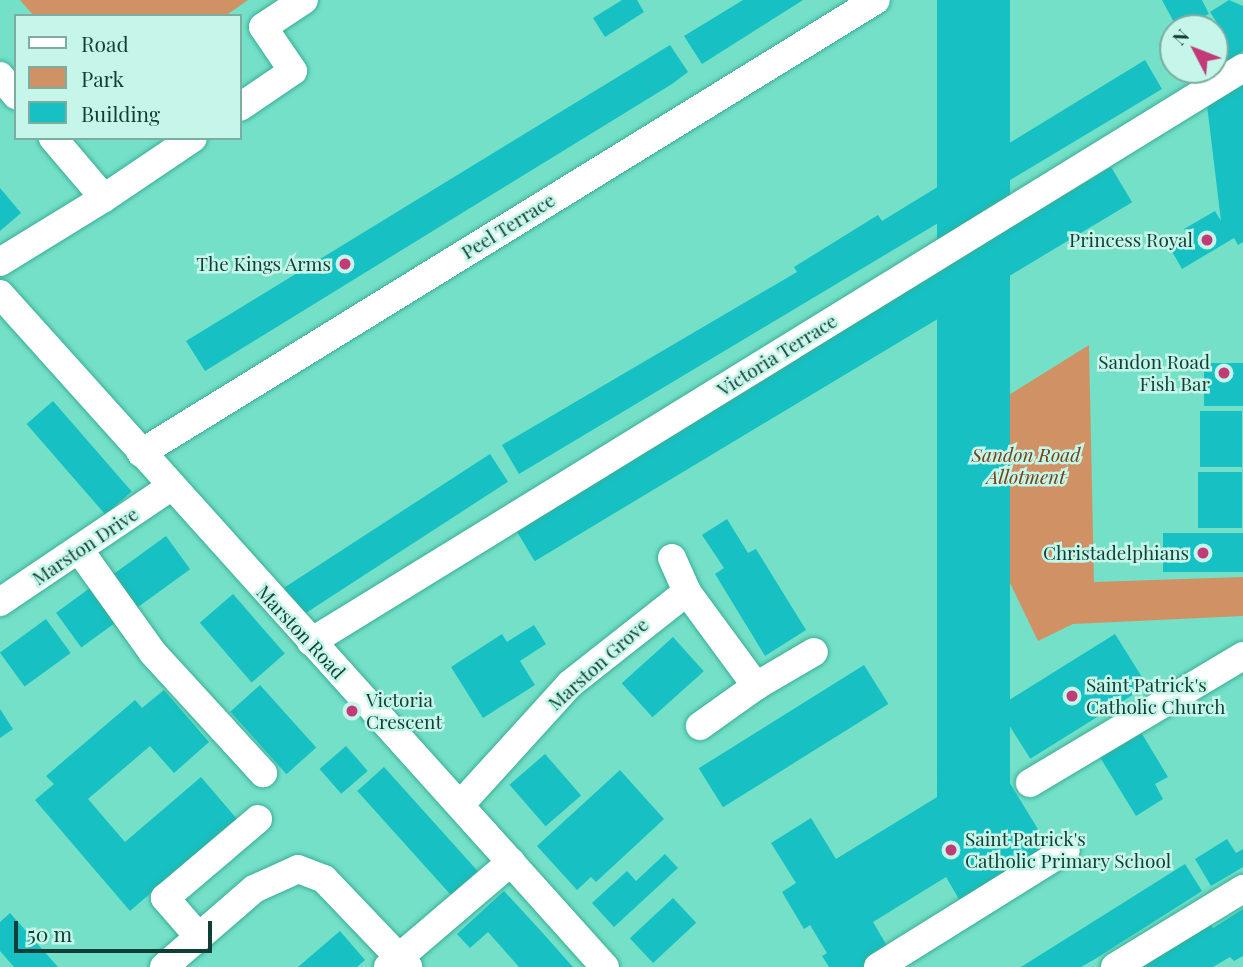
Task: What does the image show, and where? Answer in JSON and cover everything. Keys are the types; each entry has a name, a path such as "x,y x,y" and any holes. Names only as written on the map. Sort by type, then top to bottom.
{"street":[{"path":"242,106 293,71 263,27 304,0"},
{"name":"Peel Terrace","path":"141,453 876,0"},
{"name":"Victoria Terrace","path":"311,642 1243,68"},
{"path":"0,76 14,92"},
{"path":"55,140 104,198"},
{"path":"0,262 104,198 190,140"},
{"name":"Marston Road","path":"0,294 169,488 605,967"},
{"name":"Marston Drive","path":"0,602 42,566 80,551 169,488"},
{"path":"80,551 153,653 263,773"},
{"path":"672,558 687,592 756,687"},
{"name":"Marston Grove","path":"460,805 570,684 687,592"},
{"path":"699,726 814,652"},
{"path":"1030,782 1243,656"},
{"path":"199,937 165,898 258,818"},
{"path":"878,967 1066,850"},
{"path":"164,967 254,888 298,869 324,879 399,964 511,862"},
{"path":"1115,967 1243,889"}],"green space":[{"path":"20,0 248,0 228,14 32,14"},
{"name":"Sandon Road Allotment","path":"1089,345 1094,582 1243,577 1243,616 1073,624 1038,641 940,438"}],"building":[{"path":"622,0 637,0 644,12 605,37 593,18"},
{"path":"743,0 803,0 702,64 684,36"},
{"path":"937,0 1010,0 1010,850 937,850"},
{"path":"1162,0 1202,0 1209,14 1170,14"},
{"path":"1229,0 1243,6 1243,51 1229,60 1229,14 1210,12"},
{"path":"670,45 688,72 672,84 205,371 186,341"},
{"path":"1145,60 1162,89 519,474 502,445 797,272 794,267 878,215 882,221"},
{"path":"1243,84 1243,242 1238,245 1234,238 1182,269 1170,248 1189,237 1184,229 1215,211 1221,221 1207,105"},
{"path":"1111,167 1132,202 535,561 514,526"},
{"path":"0,188 21,213 0,231"},
{"path":"1204,363 1243,363 1243,406 1204,406"},
{"path":"53,401 132,492 105,515 27,424"},
{"path":"1200,411 1242,411 1242,467 1200,467"},
{"path":"490,454 508,482 302,616 284,588"},
{"path":"1198,472 1242,472 1242,528 1198,528"},
{"path":"727,519 748,553 756,549 806,630 765,656 715,574 724,568 702,535"},
{"name":"Christadelphians","path":"1163,533 1243,533 1243,572 1163,572"},
{"path":"166,536 190,569 137,608 113,575"},
{"path":"90,588 115,623 81,647 56,613"},
{"path":"233,594 285,654 252,682 200,623"},
{"path":"46,619 71,653 25,686 0,652"},
{"path":"534,625 546,644 520,661 535,685 483,718 451,667 502,634 507,642"},
{"name":"Saint Patrick's Catholic Church","path":"1115,634 1147,686 1030,759 998,707"},
{"path":"673,637 704,671 653,717 622,683"},
{"path":"864,665 888,704 723,807 699,768"},
{"path":"260,685 316,747 286,774 230,712"},
{"path":"164,690 209,742 174,773 150,746 88,799 125,842 201,777 237,819 130,911 35,800 54,784 46,776 135,700 142,708"},
{"path":"0,709 13,729 0,738"},
{"path":"1139,729 1168,777 1155,784 1163,799 1136,816 1098,754"},
{"path":"346,746 368,771 341,794 320,769"},
{"name":"Saint Patrick's Catholic Primary School","path":"987,746 1055,857 966,911 946,877 873,922 890,951 863,967 829,967 822,956 827,953 810,925 804,929 782,892 796,883 771,843 811,818 836,859 947,791 938,776"},
{"path":"545,754 581,796 546,826 510,785"},
{"path":"384,767 480,873 453,897 357,791"},
{"path":"620,770 664,819 596,882 591,877 577,890 537,846"},
{"path":"1227,839 1236,853 1243,849 1243,867 1211,886 1195,859"},
{"path":"665,854 678,868 614,927 592,903 627,871 636,881"},
{"path":"1185,864 1202,891 1095,959 1081,967 1021,967"},
{"path":"504,891 573,967 519,967 488,932 470,948 457,934"},
{"path":"673,898 696,923 653,963 630,938"},
{"path":"1243,909 1243,956 1234,961 1230,957 1213,967 1136,967 1209,922 1213,928"},
{"path":"10,913 58,967 14,967 0,951 0,922"},
{"path":"340,931 365,960 357,967 298,967"}],"place":[{"name":"Princess Royal","path":"1207,240"},
{"name":"The Kings Arms","path":"345,264"},
{"name":"Sandon Road Fish Bar","path":"1224,373"},
{"name":"Christadelphians","path":"1203,553"},
{"name":"Saint Patrick's Catholic Church","path":"1072,696"},
{"name":"Victoria Crescent","path":"352,711"},
{"name":"Saint Patrick's Catholic Primary School","path":"951,850"}]}
